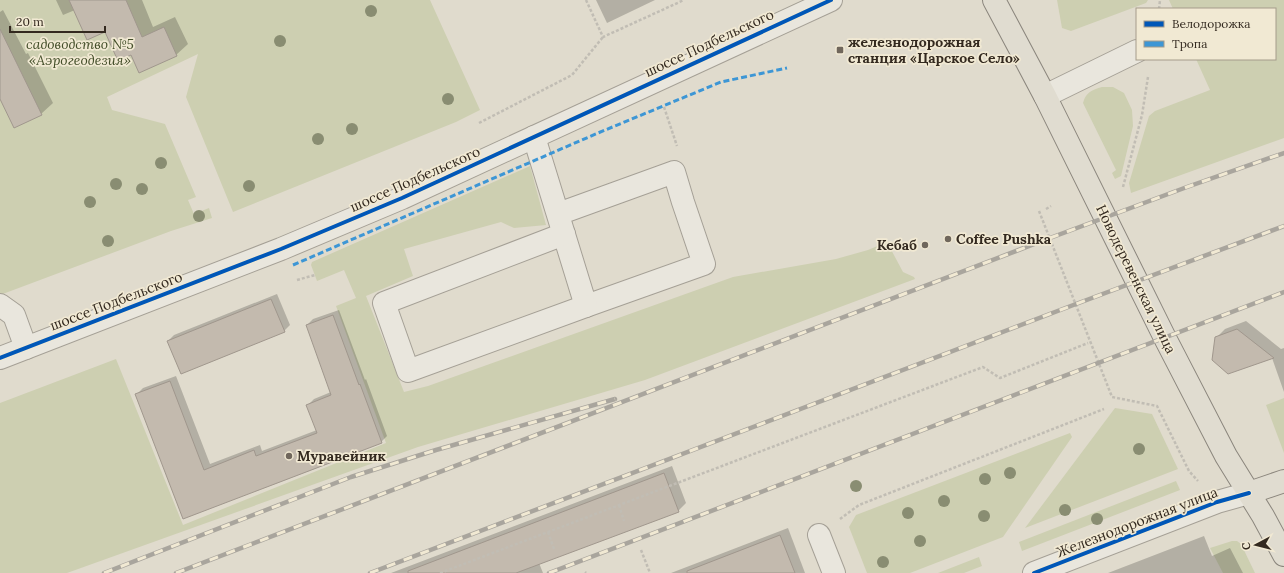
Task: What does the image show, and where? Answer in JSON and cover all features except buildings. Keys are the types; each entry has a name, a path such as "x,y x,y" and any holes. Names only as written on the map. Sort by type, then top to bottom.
{"main road":[{"name":"Новодеревенская улица","path":"994,0 1045,96 1165,338 1226,456 1249,492 1284,555"},
{"name":"Железнодорожная улица","path":"1249,492 1284,481"}],"street":[{"name":"шоссе Подбельского","path":"0,358 282,248 402,198 594,108 831,0"},
{"path":"1045,96 1136,51"},
{"path":"534,137 586,306"},
{"path":"674,172 704,264 586,306 408,371 384,303 674,172"},
{"path":"0,305 14,316 26,348"},
{"name":"Железнодорожная улица","path":"1034,573 1217,502 1249,492"},
{"path":"819,535 834,573"}],"path":[{"path":"586,0 603,37"},
{"path":"479,123 572,75 603,37 684,0"},
{"path":"1123,187 1142,115 1149,73"},
{"path":"1046,209 1051,206"},
{"path":"1039,212 1112,397 1157,406 1189,471 1198,481"},
{"path":"297,280 315,275"},
{"path":"440,573 983,367 1000,378 1088,343"},
{"path":"819,535 859,505 1104,409"},
{"path":"619,505 624,521"},
{"path":"548,532 554,549"},
{"path":"641,550 650,573"}],"green space":[{"name":"садоводство №5 «Аэрогеодезия»","path":"0,0 430,0 480,110 456,122 233,212 186,97 198,54 107,97 112,110 165,124 196,197 188,200 194,214 209,208 212,218 171,231 0,295"},
{"path":"1057,0 1148,0 1146,3 1071,31 1062,28"},
{"path":"1169,0 1284,0 1284,138 1131,193 1129,183 1149,116 1155,111 1210,90 1196,60 1276,60 1276,8 1173,8"},
{"path":"1102,87 1113,87 1124,93 1132,110 1133,126 1121,176 1115,179 1112,173 1116,170 1083,103 1086,96 1090,92"},
{"path":"530,166 546,225 514,228 501,222 404,249 413,276 366,296 404,392 428,386 733,277 836,259 868,250 887,242 903,272 914,277 915,279 645,380 418,447 67,573 0,573 0,403 116,359 183,525 386,443 336,306 356,298 344,270 317,281 311,265 312,262"},
{"path":"1284,398 1284,453 1266,405"},
{"path":"1115,408 1152,414 1178,469 1025,528"},
{"path":"1070,433 1072,437 1003,537 910,573 867,573 849,527 856,515"},
{"path":"1176,481 1180,490 1022,551 1019,542"},
{"path":"1232,541 1237,541 1241,544 1255,573 1223,573 1210,548"},
{"path":"979,557 982,566 964,573 938,573"}],"railway":[{"path":"176,573 1050,238 1284,153"},
{"path":"370,573 1284,226"},
{"path":"549,573 1284,292"},
{"path":"104,573 351,477 436,450 615,399"}],"marked path":[{"path":"293,265 598,133 721,82 787,68"}],"cycle path":[{"path":"0,358 281,249 402,198 831,0"},
{"path":"1034,573 1217,502 1249,493"}],"place":[{"name":"железнодорожная станция «Царское Село»","path":"840,50"},
{"name":"Coffee Pushka","path":"948,239"},
{"name":"Кебаб","path":"925,245"},
{"name":"Муравейник","path":"289,456"}]}
